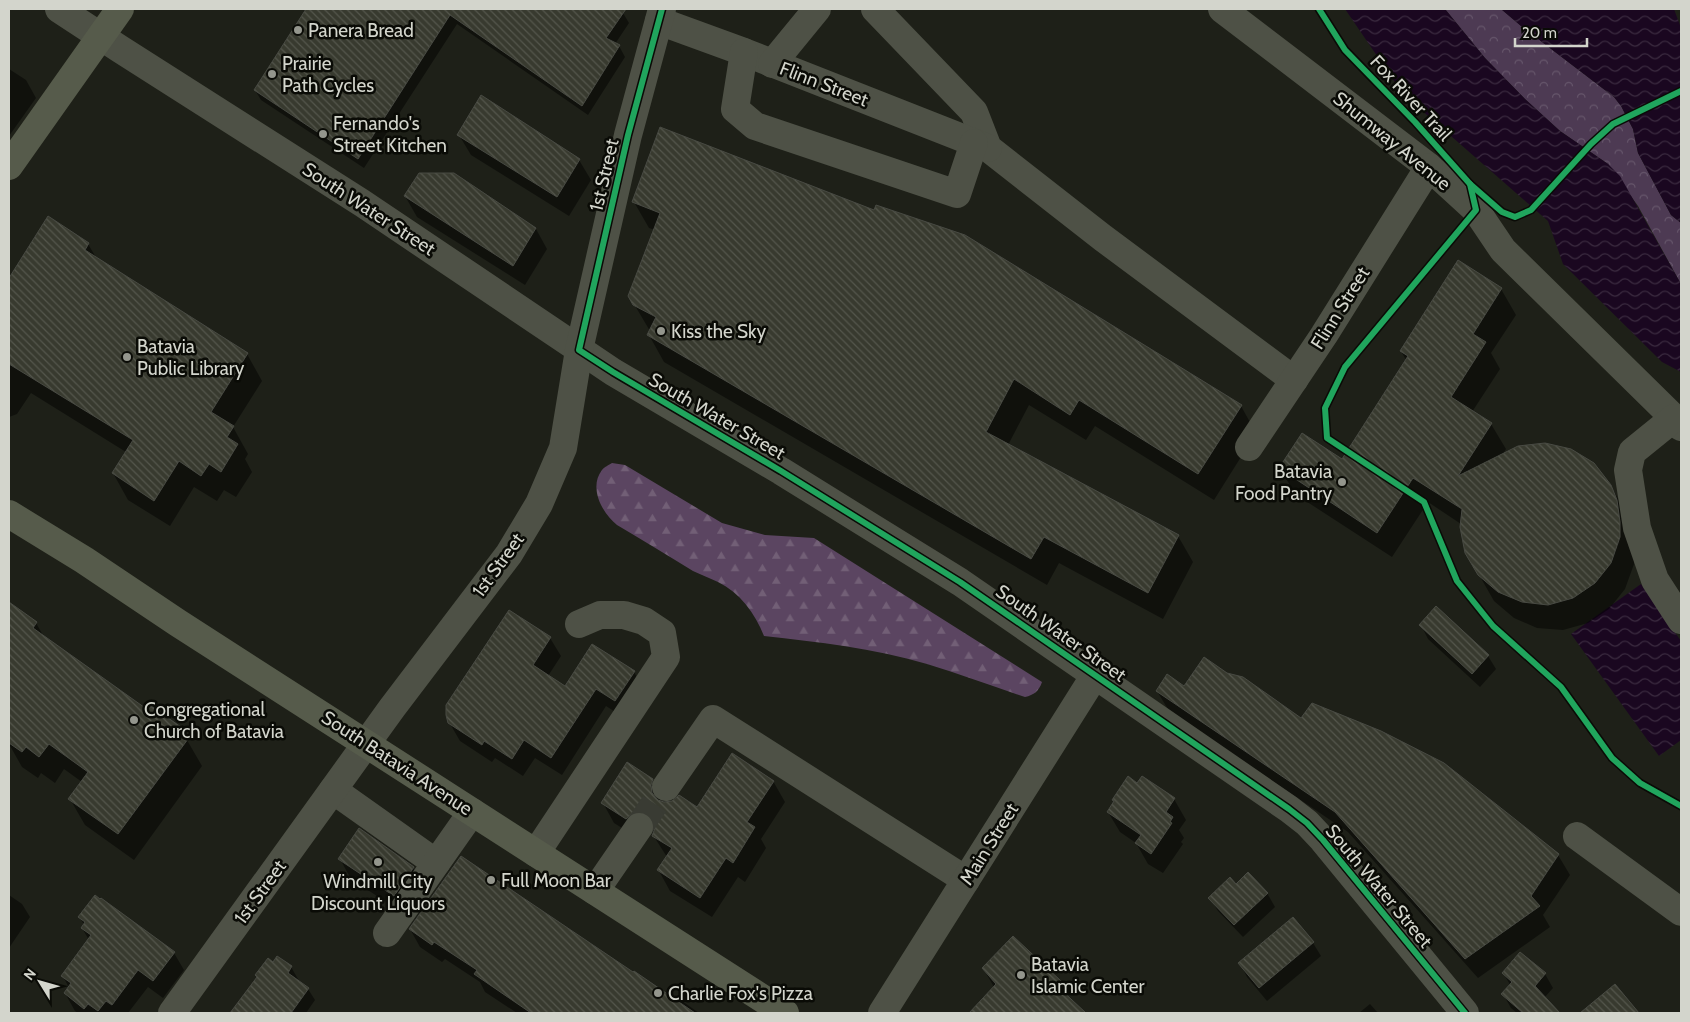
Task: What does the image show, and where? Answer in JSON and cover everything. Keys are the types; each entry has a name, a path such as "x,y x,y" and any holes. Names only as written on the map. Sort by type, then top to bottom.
{"main road":[{"path":"9,166 120,9"},
{"name":"South Batavia Avenue","path":"9,514 84,560 785,1013"}],"street":[{"name":"South Water Street","path":"59,9 362,203 613,372 781,471 952,577 1289,808 1323,840 1465,1013"},
{"path":"772,64 817,9"},
{"path":"744,52 735,109 755,126 957,194 981,146 974,112 876,9"},
{"name":"Shumway Avenue","path":"1222,9 1429,167 1476,210 1503,250 1678,422"},
{"name":"Flinn Street","path":"660,15 772,64 981,146"},
{"name":"1st Street","path":"172,1013 366,744 509,554 539,504 563,448 579,350 628,135 660,15"},
{"path":"981,146 1294,380"},
{"name":"Flinn Street","path":"1249,447 1294,380 1429,167"},
{"path":"1678,422 1632,452 1628,470 1638,528 1655,580 1681,620"},
{"path":"536,853 666,657 662,633 644,621 624,615 600,615 579,624"},
{"name":"Main Street","path":"882,1013 1095,675"},
{"path":"666,787 713,719 966,880"},
{"path":"333,790 436,863"},
{"path":"387,933 472,812"},
{"path":"595,891 639,827"},
{"path":"1577,836 1681,912"}],"green space":[{"path":"1445,9 1501,9 1614,97 1633,129 1638,153 1671,215 1681,223 1681,284 1638,206 1608,164 1560,131 1525,99 1485,58"},
{"path":"612,463 625,465 722,523 765,535 814,538 1042,682 1041,685 1036,692 1025,697 907,658 846,646 764,636 746,604 733,592 718,582 693,571 617,525 612,520 602,508 596,485 602,470"}],"water":[{"path":"1345,9 1445,9 1485,58 1525,99 1560,131 1608,164 1620,176 1681,284 1681,372 1662,362 1563,264 1548,221 1403,94"},
{"path":"1501,9 1674,9 1681,28 1681,223 1671,215 1638,153 1633,129 1614,97"},
{"path":"1641,584 1681,641 1681,740 1659,756 1571,634"}],"building":[{"path":"306,9 626,9 606,38 620,45 582,106 450,15 358,159 254,90"},
{"path":"481,95 580,159 557,197 457,135"},
{"path":"660,127 874,210 876,205 965,235 1242,405 1198,474 1079,400 1070,415 1014,379 986,432 1179,535 1148,593 1044,537 1031,559 647,335 656,317 633,305 628,296 660,213 632,202"},
{"path":"419,173 454,173 536,228 513,266 404,196"},
{"name":"Batavia Public Library","path":"48,216 89,243 85,250 248,353 211,412 234,426 227,437 238,444 221,472 209,464 201,476 179,461 154,501 112,473 133,440 9,364 9,278"},
{"path":"1458,260 1502,288 1473,334 1486,342 1451,397 1492,423 1458,476 1518,446 1545,443 1571,449 1594,463 1611,485 1617,500 1620,537 1611,563 1595,583 1573,598 1548,605 1522,602 1498,592 1478,575 1465,553 1460,527 1462,509 1413,478 1377,533 1279,468 1302,433 1342,459 1408,356 1400,351"},
{"name":"Congregational Church of Batavia","path":"9,602 37,622 33,628 148,710 151,706 181,727 177,731 188,739 118,834 68,799 88,772 49,744 39,757 26,747 22,752 9,743"},
{"path":"1436,606 1489,655 1472,674 1419,625"},
{"path":"509,610 551,637 533,665 565,686 592,644 635,671 615,701 596,689 551,758 524,740 512,759 484,741 482,745 448,723 446,705"},
{"path":"1204,657 1227,673 1243,677 1301,718 1312,703 1381,731 1444,763 1559,854 1531,896 1540,906 1465,959 1335,812 1156,691 1167,674 1184,686"},
{"path":"732,753 774,781 747,822 755,827 733,863 726,858 700,898 657,870 672,848 652,836 655,828 653,820 648,814 641,812 633,813 626,819 601,803 627,762 653,779 651,785 652,793 658,800 664,802 672,801 679,795 697,807"},
{"path":"1128,776 1137,783 1142,776 1175,798 1166,812 1173,817 1170,822 1172,823 1151,854 1135,843 1141,835 1107,812 1114,801 1112,800"},
{"name":"Windmill City Discount Liquors","path":"359,828 414,867 394,896 338,859"},
{"path":"461,856 695,1013 531,1013 474,974 477,970 434,942 432,945 409,929"},
{"path":"1248,872 1268,893 1234,925 1208,898 1230,877 1236,884"},
{"path":"95,895 175,952 153,981 138,970 112,1005 106,1001 98,1011 88,1004 84,1009 64,993 71,983 61,976 91,935 81,928 85,922 78,917"},
{"path":"1293,917 1314,942 1259,988 1238,963"},
{"name":"Batavia Islamic Center","path":"1013,936 1061,981 1057,986 1086,1013 969,1013 996,984 982,968"},
{"path":"1520,952 1546,973 1535,986 1560,1013 1523,1013 1501,994 1512,982 1502,973"},
{"path":"277,956 292,966 288,973 309,988 291,1013 230,1013 257,977 255,975 268,958 273,962"},
{"path":"1615,984 1639,1013 1580,1013"}],"tunnel":[{"path":"639,827 666,787"}],"cycle path":[{"path":"662,9 628,135 579,350 781,471 960,582 1289,809 1307,823 1323,840 1465,1013"},
{"name":"Fox River Trail","path":"1319,9 1345,50 1415,122 1470,184 1476,210 1345,367 1325,408 1327,438 1424,502 1457,581 1493,626 1561,687 1612,758 1640,783 1681,806"},
{"path":"1470,184 1502,212 1515,217 1531,210 1591,144 1613,124 1681,91"}],"place":[{"name":"Panera Bread","path":"298,30"},
{"name":"Prairie Path Cycles","path":"272,74"},
{"name":"Fernando's Street Kitchen","path":"323,134"},
{"name":"Kiss the Sky","path":"661,331"},
{"name":"Batavia Public Library","path":"127,357"},
{"name":"Batavia Food Pantry","path":"1342,482"},
{"name":"Congregational Church of Batavia","path":"134,720"},
{"name":"Windmill City Discount Liquors","path":"378,862"},
{"name":"Full Moon Bar","path":"491,880"},
{"name":"Batavia Islamic Center","path":"1021,975"},
{"name":"Charlie Fox's Pizza","path":"658,993"}]}
